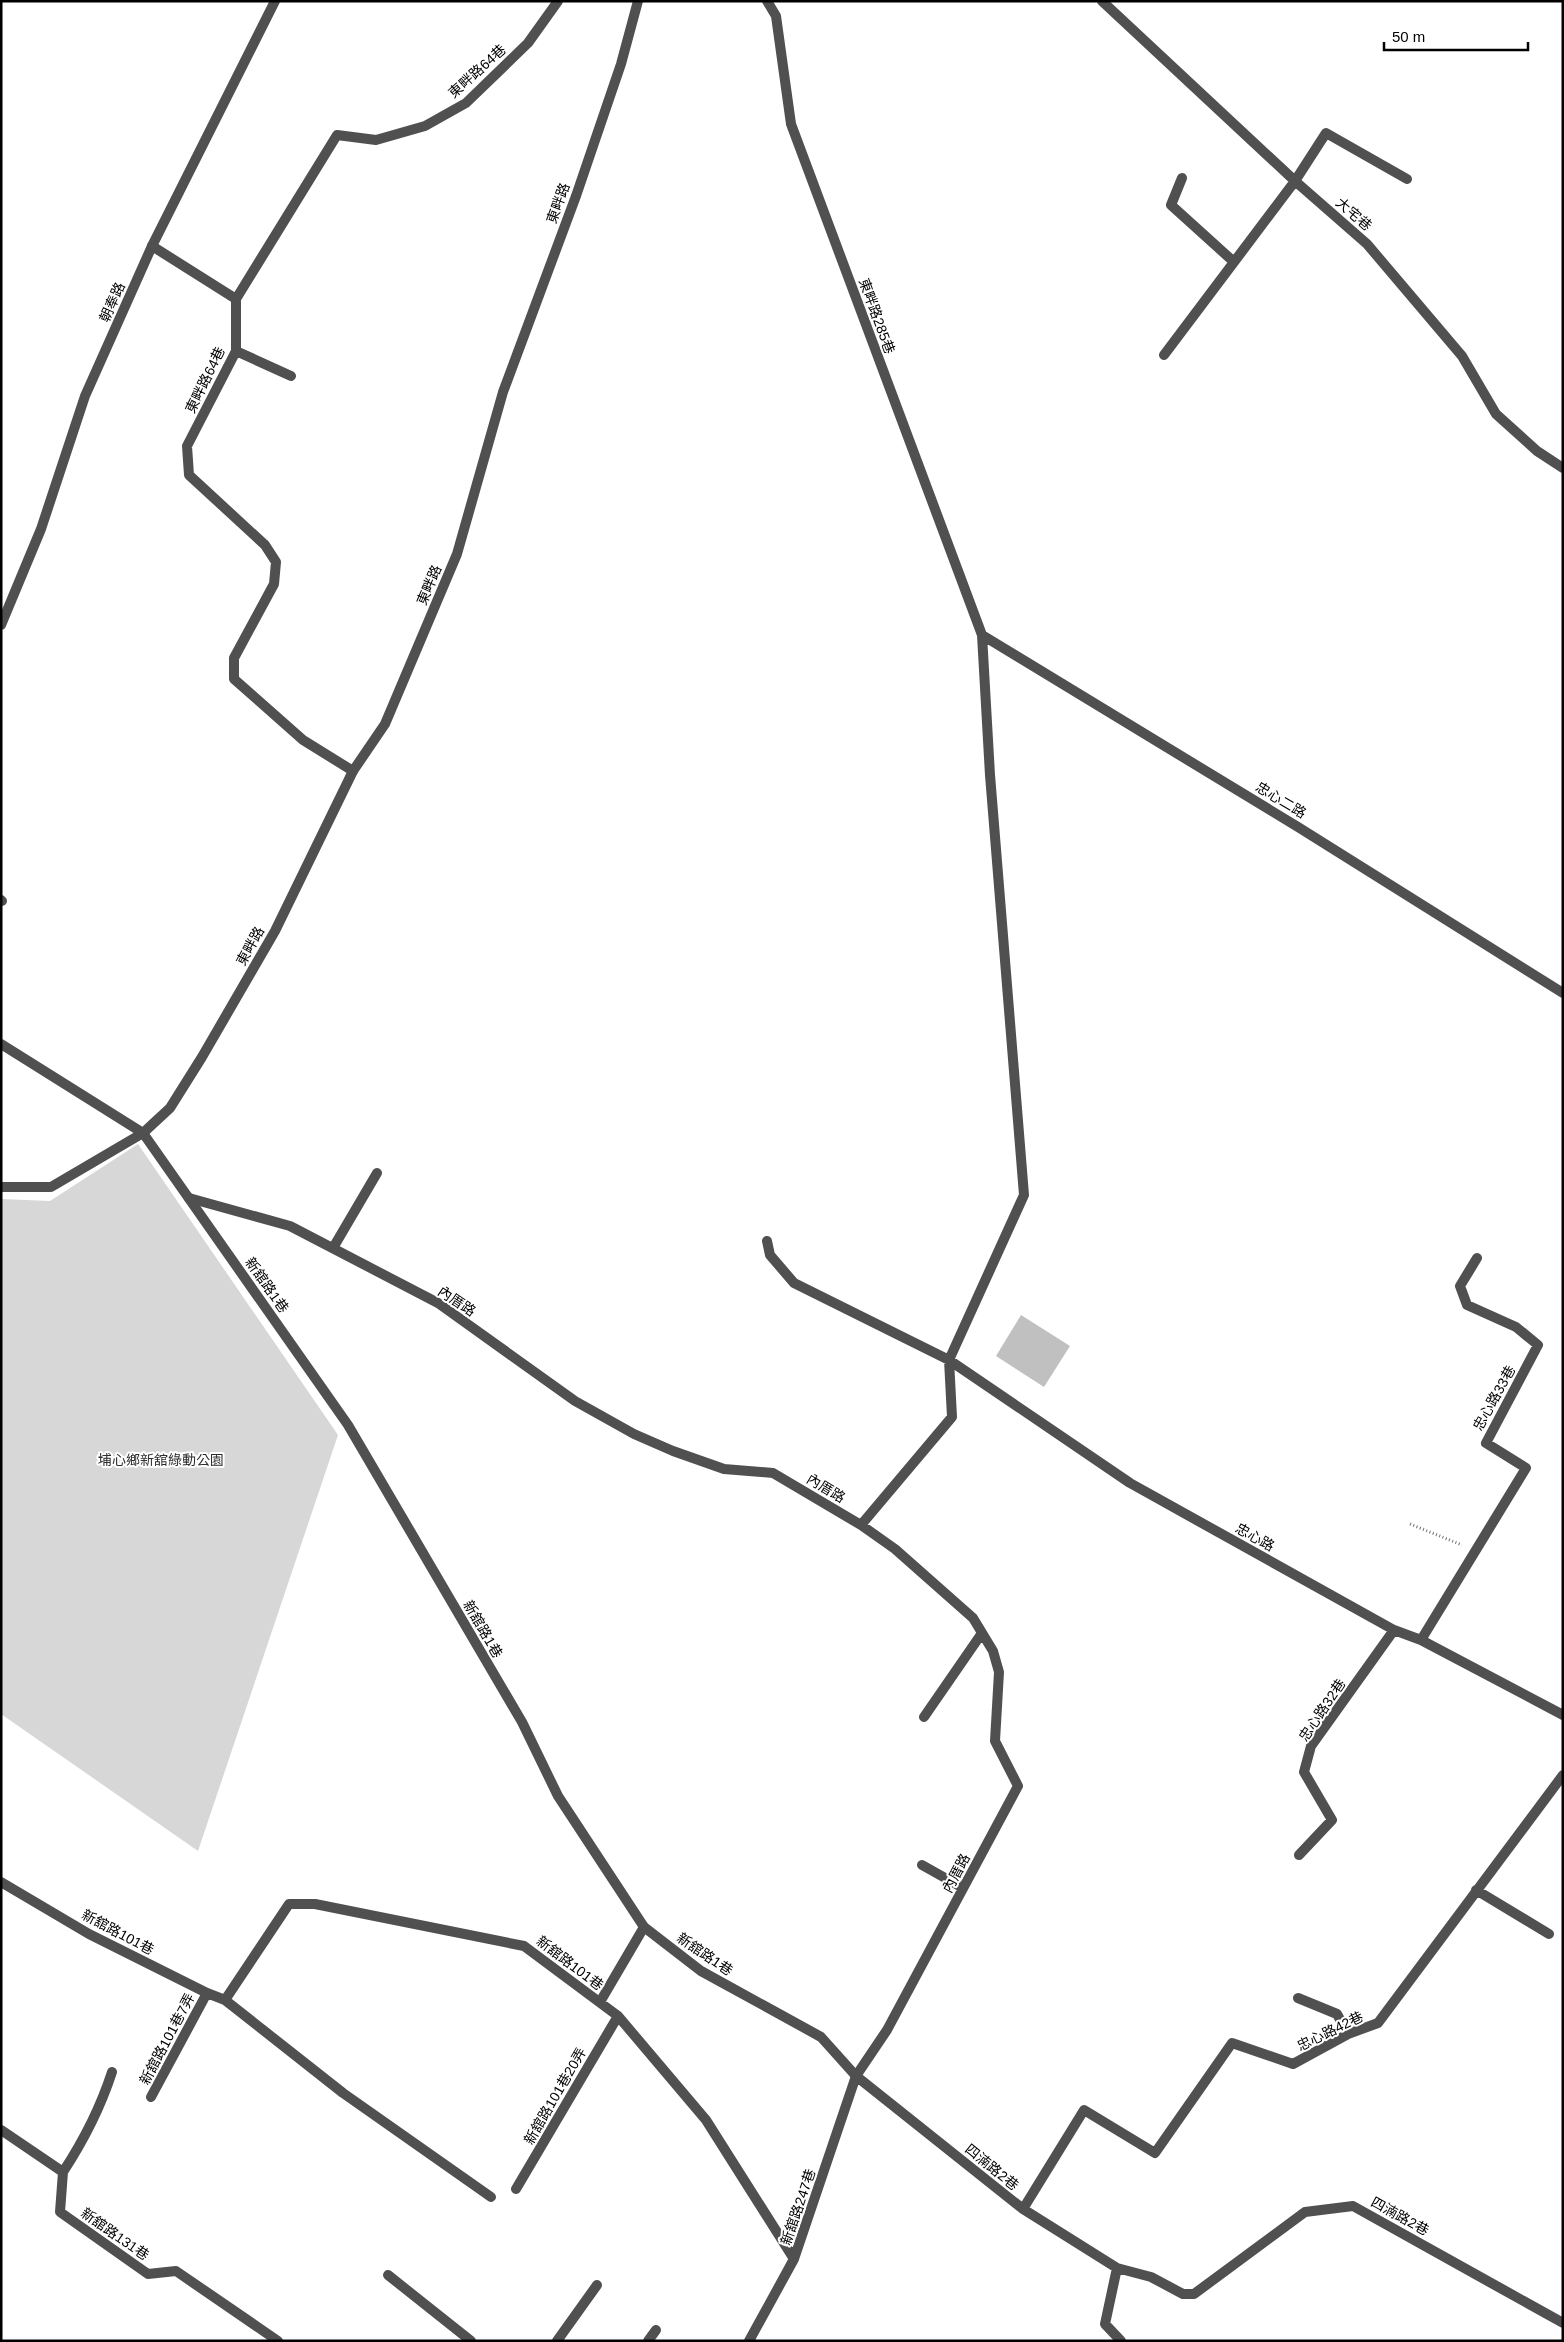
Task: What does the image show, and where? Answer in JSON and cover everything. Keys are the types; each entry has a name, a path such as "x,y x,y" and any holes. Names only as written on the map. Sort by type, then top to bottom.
{"street":[{"name":"朝奉路","path":"1,626 41,529 85,396 152,246 275,1"},
{"name":"東畔路64巷","path":"353,771 303,740 234,679 234,658 274,584 276,562 265,545 189,475 187,446 236,351 236,299 337,136 376,140 425,126 466,103 528,43 558,1"},
{"name":"東畔路","path":"1,1187 51,1187 143,1133 170,1108 258,962 353,771 385,724 458,554 503,392 576,196 621,64 638,1"},
{"name":"東畔路285巷","path":"767,1 776,16 791,124 982,635 990,775 1024,1196 949,1360"},
{"name":"大宅巷","path":"1102,1 1295,181 1367,244 1462,356 1496,414 1537,452 1563,468"},
{"path":"1164,355 1295,181 1326,133 1407,179"},
{"path":"1182,178 1171,204 1234,262"},
{"path":"152,246 236,299"},
{"path":"236,351 291,376"},
{"name":"忠心二路","path":"982,635 1298,827 1563,994"},
{"path":"1,1044 143,1133"},
{"name":"新舘路1巷","path":"143,1133 348,1425 522,1722 558,1796 644,1927 701,1970 821,2037 856,2076"},
{"path":"333,1248 377,1172"},
{"name":"內厝路","path":"189,1198 290,1226 438,1303 575,1401 634,1434 673,1452 724,1469 773,1473 861,1524 895,1549 973,1618 993,1651 999,1672 995,1741 1018,1786 887,2030 856,2076"},
{"name":"忠心路","path":"767,1241 770,1255 794,1283 949,1360 1130,1484 1394,1630 1421,1640 1563,1715"},
{"name":"忠心路33巷","path":"1421,1640 1474,1550 1526,1468 1486,1442 1538,1345 1516,1327 1467,1305 1460,1286 1477,1258"},
{"path":"861,1524 952,1417 949,1360"},
{"name":"忠心路32巷","path":"1299,1855 1332,1820 1304,1772 1311,1746 1394,1630"},
{"path":"924,1717 982,1633"},
{"name":"忠心路42巷","path":"1023,2209 1084,2110 1155,2153 1232,2043 1294,2064 1348,2034 1378,2022 1563,1775"},
{"path":"922,1865 963,1888"},
{"name":"新舘路101巷","path":"1,1882 89,1934 207,1993 226,2000 343,2093 492,2197"},
{"path":"1476,1890 1550,1934"},
{"name":"新舘路101巷","path":"226,2000 289,1904 315,1904 524,1946 618,2016 706,2120 794,2259"},
{"path":"600,2002 644,1927"},
{"name":"新舘路101巷7弄","path":"151,2097 207,1993"},
{"path":"1298,1998 1337,2014 1348,2034"},
{"name":"新舘路101巷20弄","path":"516,2189 618,2016"},
{"path":"1,2130 63,2172 83,2141 100,2106 112,2072"},
{"name":"四湳路2巷","path":"856,2076 1023,2209 1117,2268 1151,2277 1183,2294 1194,2294 1304,2212 1353,2206 1563,2323"},
{"name":"新舘路247巷","path":"749,2341 794,2259 856,2076"},
{"name":"新舘路131巷","path":"63,2172 60,2212 148,2274 176,2270 278,2341"},
{"path":"1117,2268 1105,2324 1122,2341"},
{"path":"388,2275 471,2341"},
{"path":"557,2341 597,2285"},
{"path":"648,2341 656,2330"}],"path":[{"path":"1410,1524 1474,1550"}],"green space":[{"name":"埔心鄉新舘綠動公園","path":"138,1144 338,1435 198,1851 1,1714 1,1199 50,1201"}],"building":[{"path":"1021,1315 1070,1346 1044,1387 996,1356"}]}
